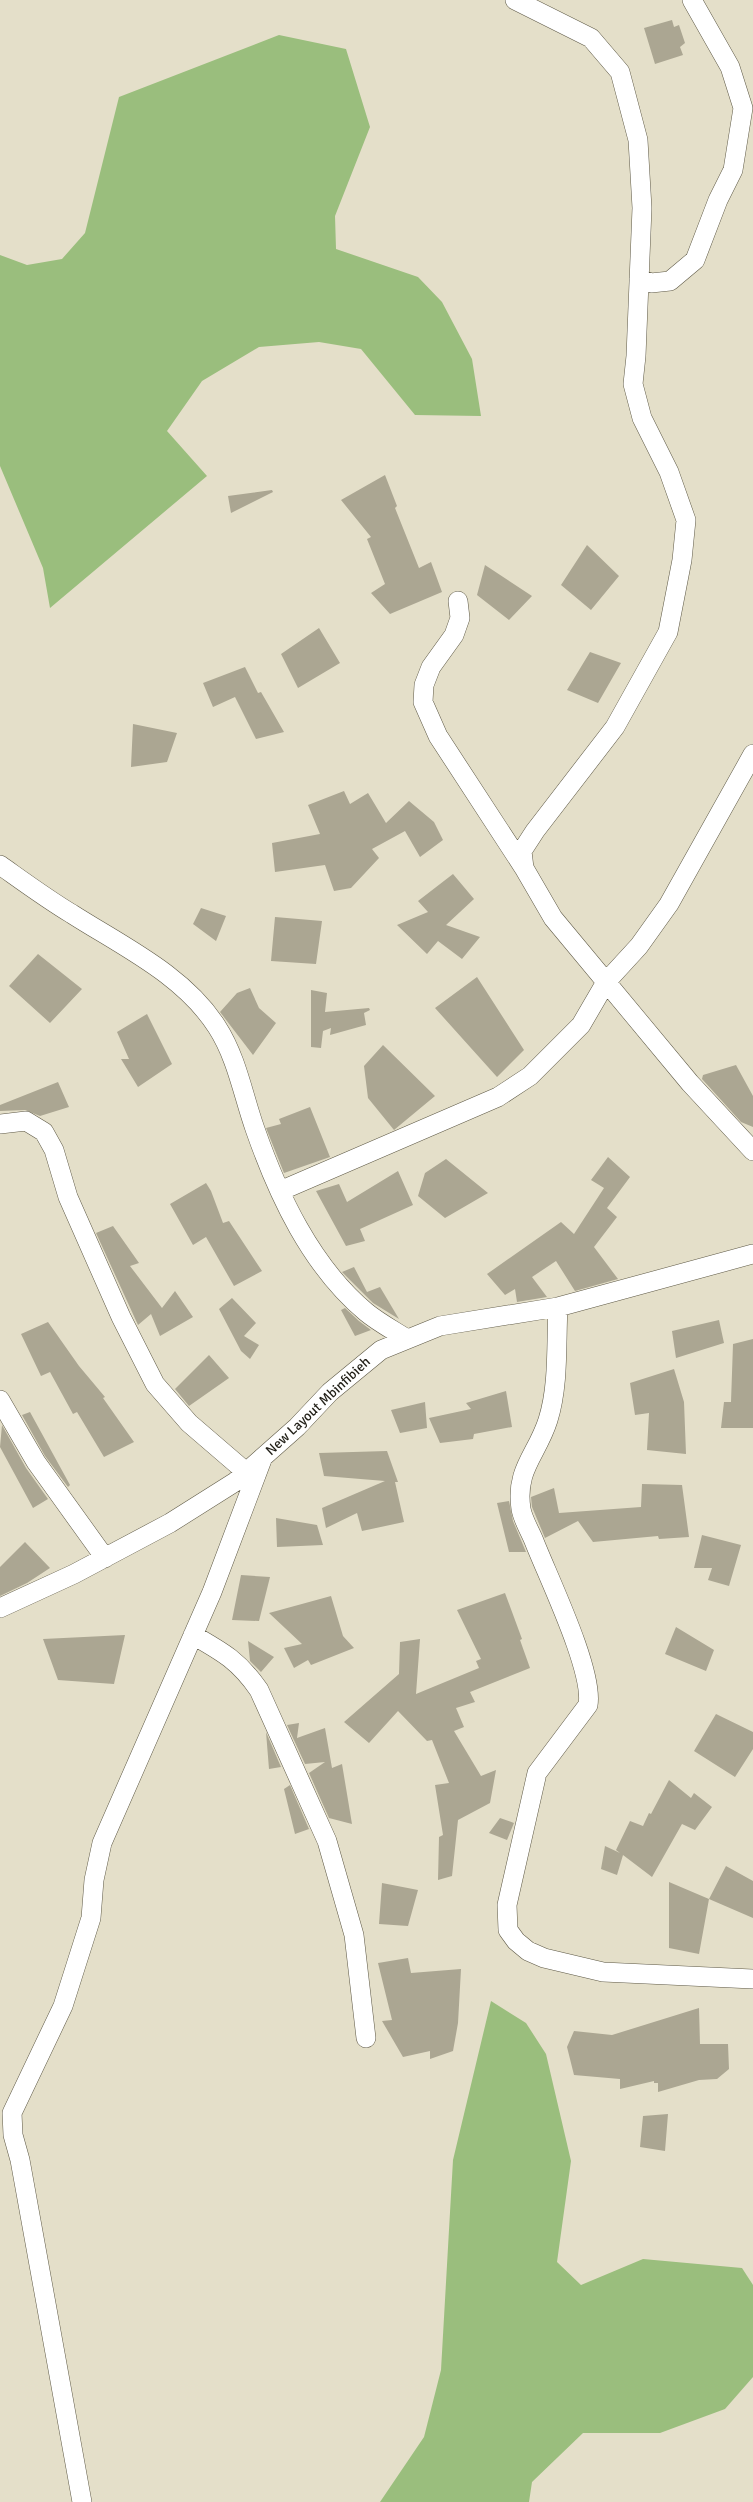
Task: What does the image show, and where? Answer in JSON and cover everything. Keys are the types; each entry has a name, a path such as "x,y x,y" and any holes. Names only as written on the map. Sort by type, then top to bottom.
{"street":[{"path":"514,0 590,38 620,72 638,140 642,208 636,356 632,384 642,418 669,472 686,520 682,560 668,632 615,727 550,809 522,851 524,868"},
{"path":"639,279 651,282 670,281 695,260 718,200 733,170 743,108 730,67 692,0"},
{"path":"458,601 460,618 454,635 431,667 424,685 423,702 438,736 524,868 553,918 690,1083 753,1150"},
{"path":"280,1191 498,1097 530,1076 581,1025 606,982 639,946 669,904 753,754"},
{"path":"0,865 62,908 156,967 189,993 217,1026 236,1066 255,1129 280,1191 315,1254 336,1281 366,1312 407,1339"},
{"path":"0,1124 26,1121 44,1132 54,1150 68,1198 121,1317 155,1384 189,1423 246,1472"},
{"name":"New Layout Mbinfibieh","path":"0,1608 105,1558 170,1524 235,1482 364,1361 381,1350 440,1326 558,1307 753,1254"},
{"path":"558,1307 556,1371 548,1420 519,1484 522,1511 579,1653 590,1694 588,1705 537,1773 506,1905 508,1930 516,1941 528,1951 544,1958 603,1972 753,1979"},
{"path":"0,1400 36,1462 105,1558"},
{"path":"82,2502 14,2135 12,2113 64,2006 91,1918 94,1880 102,1843 193,1635 263,1457"},
{"path":"193,1635 231,1656 248,1674 259,1690 327,1841 354,1935 366,2038"}],"green space":[{"path":"279,35 346,49 370,127 335,216 336,249 418,277 442,302 472,359 481,416 415,415 361,349 319,342 259,347 202,381 167,431 207,476 50,608 43,568 0,466 0,255 27,265 62,259 85,233 119,97"},
{"path":"491,2001 526,2023 546,2054 571,2161 557,2262 581,2285 643,2259 742,2268 753,2285 753,2377 725,2409 660,2433 583,2433 532,2482 529,2502 380,2502 424,2437 441,2370 453,2160"}],"building":[{"path":"672,20 674,27 679,25 685,43 680,47 683,55 655,64 644,28"},
{"path":"385,475 397,506 395,508 419,568 431,562 442,592 390,614 371,593 385,584 367,539 371,537 341,500"},
{"path":"272,490 273,492 231,513 228,496"},
{"path":"587,545 619,576 591,610 561,585"},
{"path":"485,565 532,596 509,620 477,595"},
{"path":"319,628 340,663 298,688 281,654"},
{"path":"590,652 621,663 598,703 567,690"},
{"path":"245,667 258,693 261,692 284,732 256,739 235,697 213,707 203,683"},
{"path":"133,724 177,733 167,762 131,767"},
{"path":"344,791 350,804 368,793 386,823 409,801 434,822 443,840 420,857 405,831 372,849 379,858 351,888 334,891 325,865 275,872 272,843 320,834 308,805"},
{"path":"453,874 474,899 446,925 480,937 462,959 438,941 427,954 397,925 428,912 418,901"},
{"path":"201,908 226,916 216,941 193,924"},
{"path":"275,917 322,921 316,964 271,961"},
{"path":"38,954 82,989 50,1023 9,986"},
{"path":"477,977 524,1050 497,1077 435,1008"},
{"path":"250,988 259,1008 276,1023 253,1055 220,1012 237,993"},
{"path":"311,990 327,993 325,1012 369,1008 370,1010 364,1013 366,1025 330,1035 331,1028 323,1031 321,1048 311,1047"},
{"path":"147,1014 172,1064 138,1087 121,1059 129,1059 117,1032"},
{"path":"383,1045 435,1096 394,1130 368,1098 364,1066"},
{"path":"736,1065 753,1096 753,1127 741,1122 702,1079 703,1075"},
{"path":"58,1082 69,1107 40,1116 25,1110 0,1111 0,1105"},
{"path":"310,1107 330,1157 284,1173 266,1128 281,1124 279,1119"},
{"path":"608,1157 630,1177 607,1208 617,1217 594,1247 618,1279 575,1291 556,1261 532,1277 547,1297 517,1302 515,1289 505,1295 487,1274 561,1222 574,1234 604,1188 591,1180"},
{"path":"446,1159 488,1193 445,1218 418,1196 425,1173"},
{"path":"398,1171 413,1205 360,1229 365,1241 346,1246 316,1191 339,1184 347,1202"},
{"path":"206,1183 223,1223 229,1221 262,1271 234,1286 206,1237 193,1245 170,1204"},
{"path":"113,1226 139,1263 130,1266 162,1308 175,1291 193,1317 160,1336 151,1314 138,1325 96,1233"},
{"path":"354,1267 367,1292 380,1287 399,1319 373,1303 342,1272"},
{"path":"232,1298 256,1323 244,1336 259,1345 250,1359 241,1351 219,1309"},
{"path":"345,1308 371,1330 355,1336 341,1310"},
{"path":"719,1320 724,1343 676,1358 672,1331"},
{"path":"48,1322 79,1366 105,1397 103,1398 134,1442 104,1457 77,1412 73,1414 50,1372 41,1376 21,1334"},
{"path":"753,1339 753,1428 721,1428 724,1402 731,1402 733,1344"},
{"path":"209,1355 229,1378 189,1406 175,1389"},
{"path":"674,1369 684,1402 686,1454 647,1450 649,1413 635,1415 630,1383"},
{"path":"506,1391 512,1427 474,1434 473,1439 440,1443 429,1418 471,1409 466,1403"},
{"path":"425,1402 427,1428 400,1433 391,1410"},
{"path":"30,1412 70,1485 68,1487 45,1456 22,1415"},
{"path":"2,1425 26,1468 48,1499 33,1508 0,1447"},
{"path":"387,1451 398,1482 395,1482 404,1522 362,1531 357,1513 326,1528 322,1508 385,1481 324,1476 319,1453"},
{"path":"642,1484 682,1485 689,1537 659,1539 658,1536 593,1542 578,1521 545,1538 532,1507 531,1497 554,1488 559,1513 641,1507"},
{"path":"509,1501 513,1521 526,1552 509,1552 497,1503"},
{"path":"276,1518 317,1525 323,1545 277,1547"},
{"path":"702,1535 741,1545 729,1586 708,1580 712,1568 694,1568"},
{"path":"25,1542 50,1568 27,1583 0,1596 0,1567"},
{"path":"241,1575 270,1577 259,1621 232,1620"},
{"path":"505,1593 522,1639 520,1640 530,1668 470,1692 475,1702 456,1708 464,1727 454,1731 481,1776 496,1770 490,1803 458,1820 452,1876 438,1880 439,1837 443,1835 435,1785 449,1783 432,1740 427,1741 398,1711 369,1743 344,1722 399,1674 400,1642 420,1639 416,1694 479,1668 476,1661 481,1659 457,1610"},
{"path":"331,1596 343,1636 354,1648 311,1665 308,1660 294,1668 284,1648 302,1644 269,1613"},
{"path":"676,1627 714,1650 706,1671 665,1654"},
{"path":"125,1635 114,1684 58,1680 43,1639"},
{"path":"248,1641 274,1657 261,1672 250,1661"},
{"path":"716,1714 753,1732 753,1749 735,1777 694,1751"},
{"path":"299,1723 297,1738 325,1728 332,1768 342,1764 352,1824 329,1818 309,1773 325,1762 305,1764 287,1725"},
{"path":"266,1732 281,1767 269,1769"},
{"path":"669,1780 691,1798 694,1793 712,1807 695,1830 682,1824 652,1877 623,1855 617,1875 601,1869 605,1846 620,1853 616,1850 630,1821 643,1826"},
{"path":"290,1785 309,1829 295,1834 284,1789"},
{"path":"500,1818 514,1823 507,1840 489,1833"},
{"path":"726,1866 753,1881 753,1918 709,1899"},
{"path":"669,1882 709,1899 699,1954 669,1948"},
{"path":"382,1883 418,1890 408,1926 379,1924"},
{"path":"408,1958 411,1973 461,1969 458,2023 453,2051 430,2059 430,2051 403,2057 382,2021 392,2020 378,1963"},
{"path":"699,2008 700,2044 728,2044 729,2069 717,2079 699,2080 658,2092 658,2083 654,2083 654,2081 620,2089 620,2079 574,2075 567,2047 574,2031 612,2035"},
{"path":"668,2114 665,2151 640,2147 643,2116"}]}
